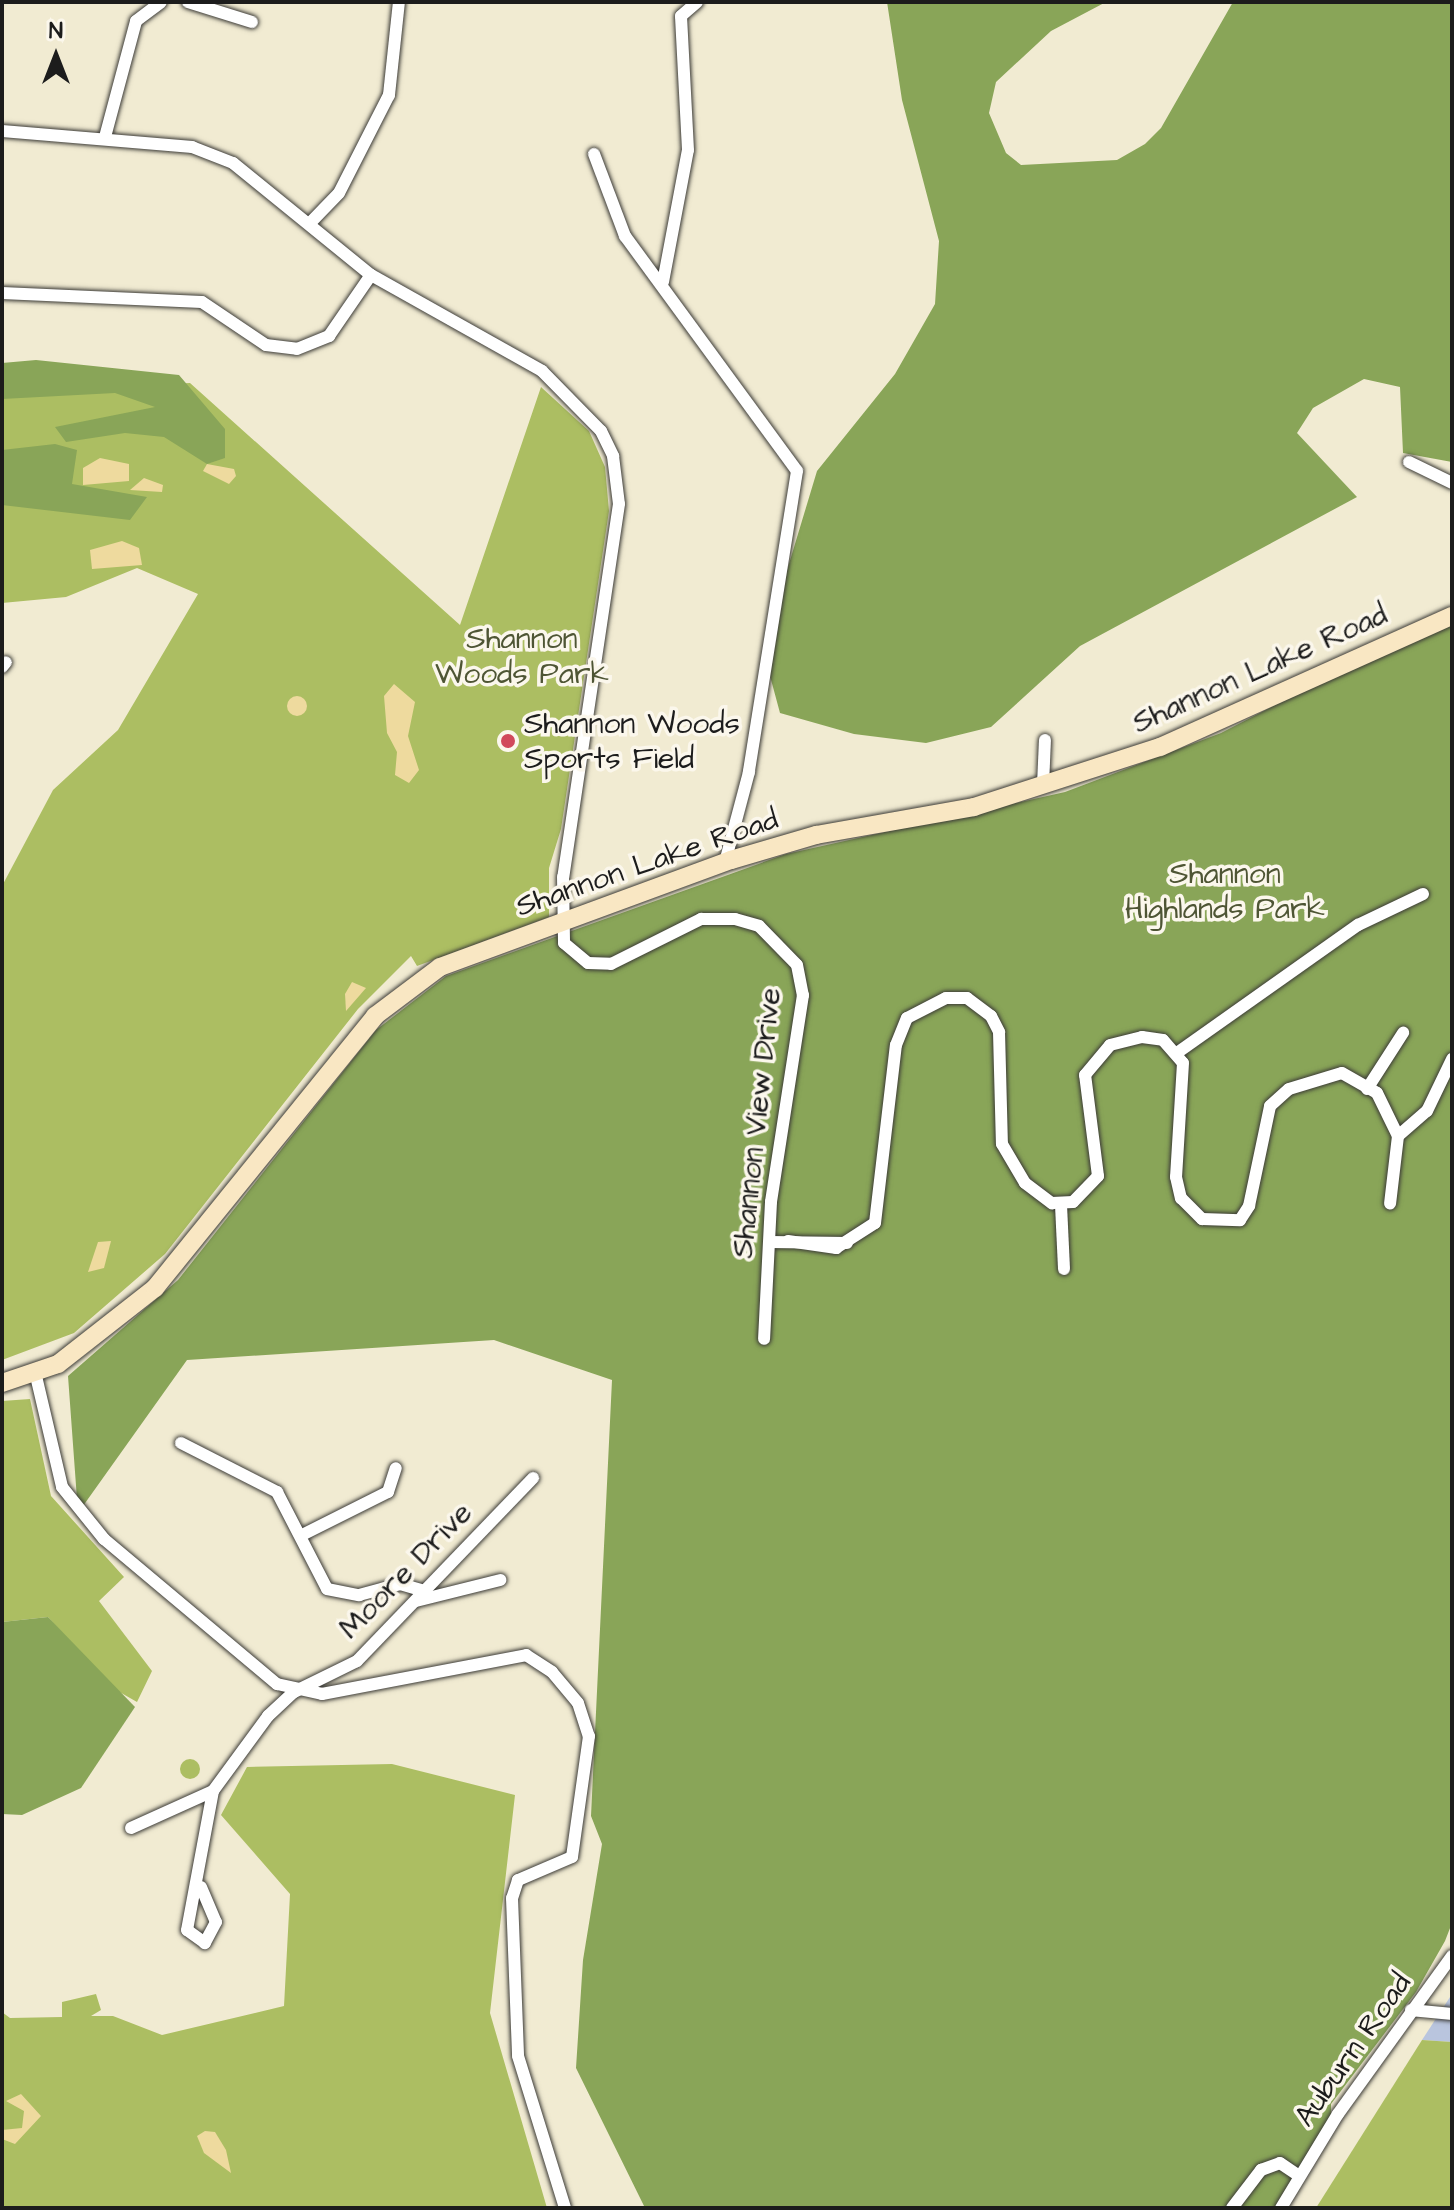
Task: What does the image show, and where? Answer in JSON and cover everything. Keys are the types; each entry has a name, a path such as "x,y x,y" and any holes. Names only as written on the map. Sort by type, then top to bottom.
{"main road":[{"name":"Shannon Lake Road","path":"2,1383 36,1376 119,1320 182,1260 396,997 466,955 725,862 816,835 974,807 1043,785 1220,723 1452,616"}],"street":[{"path":"105,137 136,21 161,2"},
{"path":"188,2 252,22"},
{"path":"311,222 339,193 389,95 399,2"},
{"path":"663,282 688,150 681,16 697,2"},
{"path":"2,131 105,137 192,147 233,163 311,222 371,275 542,371 587,411 613,456 619,504 563,877 564,921"},
{"path":"594,154 610,211 797,471 749,772 725,862"},
{"path":"2,293 202,302 266,345 297,349 329,336 371,275"},
{"path":"1409,462 1452,483"},
{"path":"1043,785 1045,740"},
{"path":"1177,1053 1358,925 1423,894"},
{"name":"Shannon View Drive","path":"564,921 564,943 588,963 611,964 701,919 759,926 789,952 803,995 770,1242 764,1339"},
{"path":"770,1242 788,1241 814,1247 847,1243 875,1223 901,1031 923,1004 946,998 967,998 991,1016 999,1032 1002,1144 1036,1195 1061,1205 1088,1192 1098,1176 1083,1093 1096,1056 1125,1037 1163,1040 1177,1053 1186,1078 1176,1177 1191,1211 1219,1224 1240,1220 1249,1206 1270,1106 1289,1089 1342,1073 1367,1089 1398,1136 1390,1204"},
{"path":"1367,1089 1403,1033"},
{"path":"1398,1136 1427,1111 1452,1059"},
{"path":"1061,1205 1064,1269"},
{"path":"36,1376 62,1487 104,1539 294,1692 396,1685 494,1656 526,1655 552,1672 585,1725 572,1857 518,1880 512,1898 518,2056 565,2208"},
{"path":"181,1443 277,1492 304,1534 327,1589 359,1595 400,1584 420,1596 500,1580"},
{"path":"304,1534 388,1492 396,1468"},
{"name":"Moore Drive","path":"213,1791 294,1692 357,1661 533,1478"},
{"path":"131,1828 213,1791"},
{"path":"201,1887 213,1791"},
{"name":"Auburn Road","path":"1281,2208 1299,2176 1411,2010 1452,1956"},
{"path":"1411,2010 1452,2014"},
{"name":"Auburn Road","path":"1232,2208 1261,2170 1280,2163 1299,2176"}],"shaded area":[{"path":"1452,1994 1452,2042 1422,2040"}],"green space":[{"path":"887,2 1106,2 1051,31 996,82 989,113 1006,153 1021,165 1117,160 1145,144 1161,128 1233,2 1452,2 1452,462 1403,453 1400,387 1364,379 1313,408 1297,433 1357,497 1080,646 991,727 926,743 854,734 780,713 763,650 817,471 895,374 935,304 939,241 902,100"},
{"path":"36,360 179,375 225,429 225,458 207,464 164,437 125,433 66,442 55,427 155,407 115,393 2,399 2,363"},
{"name":"Shannon Woods Park","path":"190,383 460,625 541,387 589,431 605,467 609,511 561,829 549,868 549,917 417,966 411,956 358,1009 165,1254 74,1333 2,1360 2,886 53,790 118,730 198,594 137,568 66,597 2,603 2,391"},
{"path":"55,444 77,450 72,484 147,497 130,520 2,505 2,450"},
{"name":"Shannon Highlands Park","path":"1452,625 1452,1923 1445,1941 1416,1992 1331,2104 1331,2123 1274,2208 645,2208 576,2068 583,1960 602,1844 591,1816 612,1380 494,1340 187,1360 78,1513 68,1376 178,1280 376,1030 446,976 786,854 1065,792 1221,733 1371,656"},
{"path":"30,1399 51,1496 124,1577 99,1601 152,1671 137,1702 109,1686 48,1617 2,1622 2,1401"},
{"path":"48,1617 135,1707 81,1788 22,1815 2,1814 2,1622"},
{"path":"190,1759 197,1762 200,1769 197,1776 190,1779 183,1776 180,1769 183,1762"},
{"path":"392,1764 515,1795 490,2013 547,2208 2,2206 2,2012 10,2018 62,2017 62,2002 96,1994 101,2010 91,2016 113,2016 162,2035 284,2006 290,1894 221,1815 247,1767"},
{"path":"1422,2040 1452,2042 1452,2208 1316,2208"}],"sand":[{"path":"100,458 129,464 129,481 83,485 83,468"},
{"path":"207,464 234,469 236,476 229,484 203,471"},
{"path":"144,478 163,485 162,492 130,490"},
{"path":"122,541 139,548 142,565 92,569 90,550"},
{"path":"394,684 415,702 408,736 419,770 409,783 395,775 397,752 387,733 384,696"},
{"path":"297,696 304,699 307,706 304,713 297,716 290,713 287,706 290,699"},
{"path":"352,982 366,988 346,1011 345,994"},
{"path":"111,1241 104,1268 88,1272 98,1242"},
{"path":"21,2094 41,2116 15,2144 2,2139 2,2130 22,2128 24,2111 6,2101"},
{"path":"205,2131 215,2132 226,2150 231,2173 204,2153 197,2136"}],"place":[{"name":"Shannon Woods Sports Field","path":"508,741"}]}
